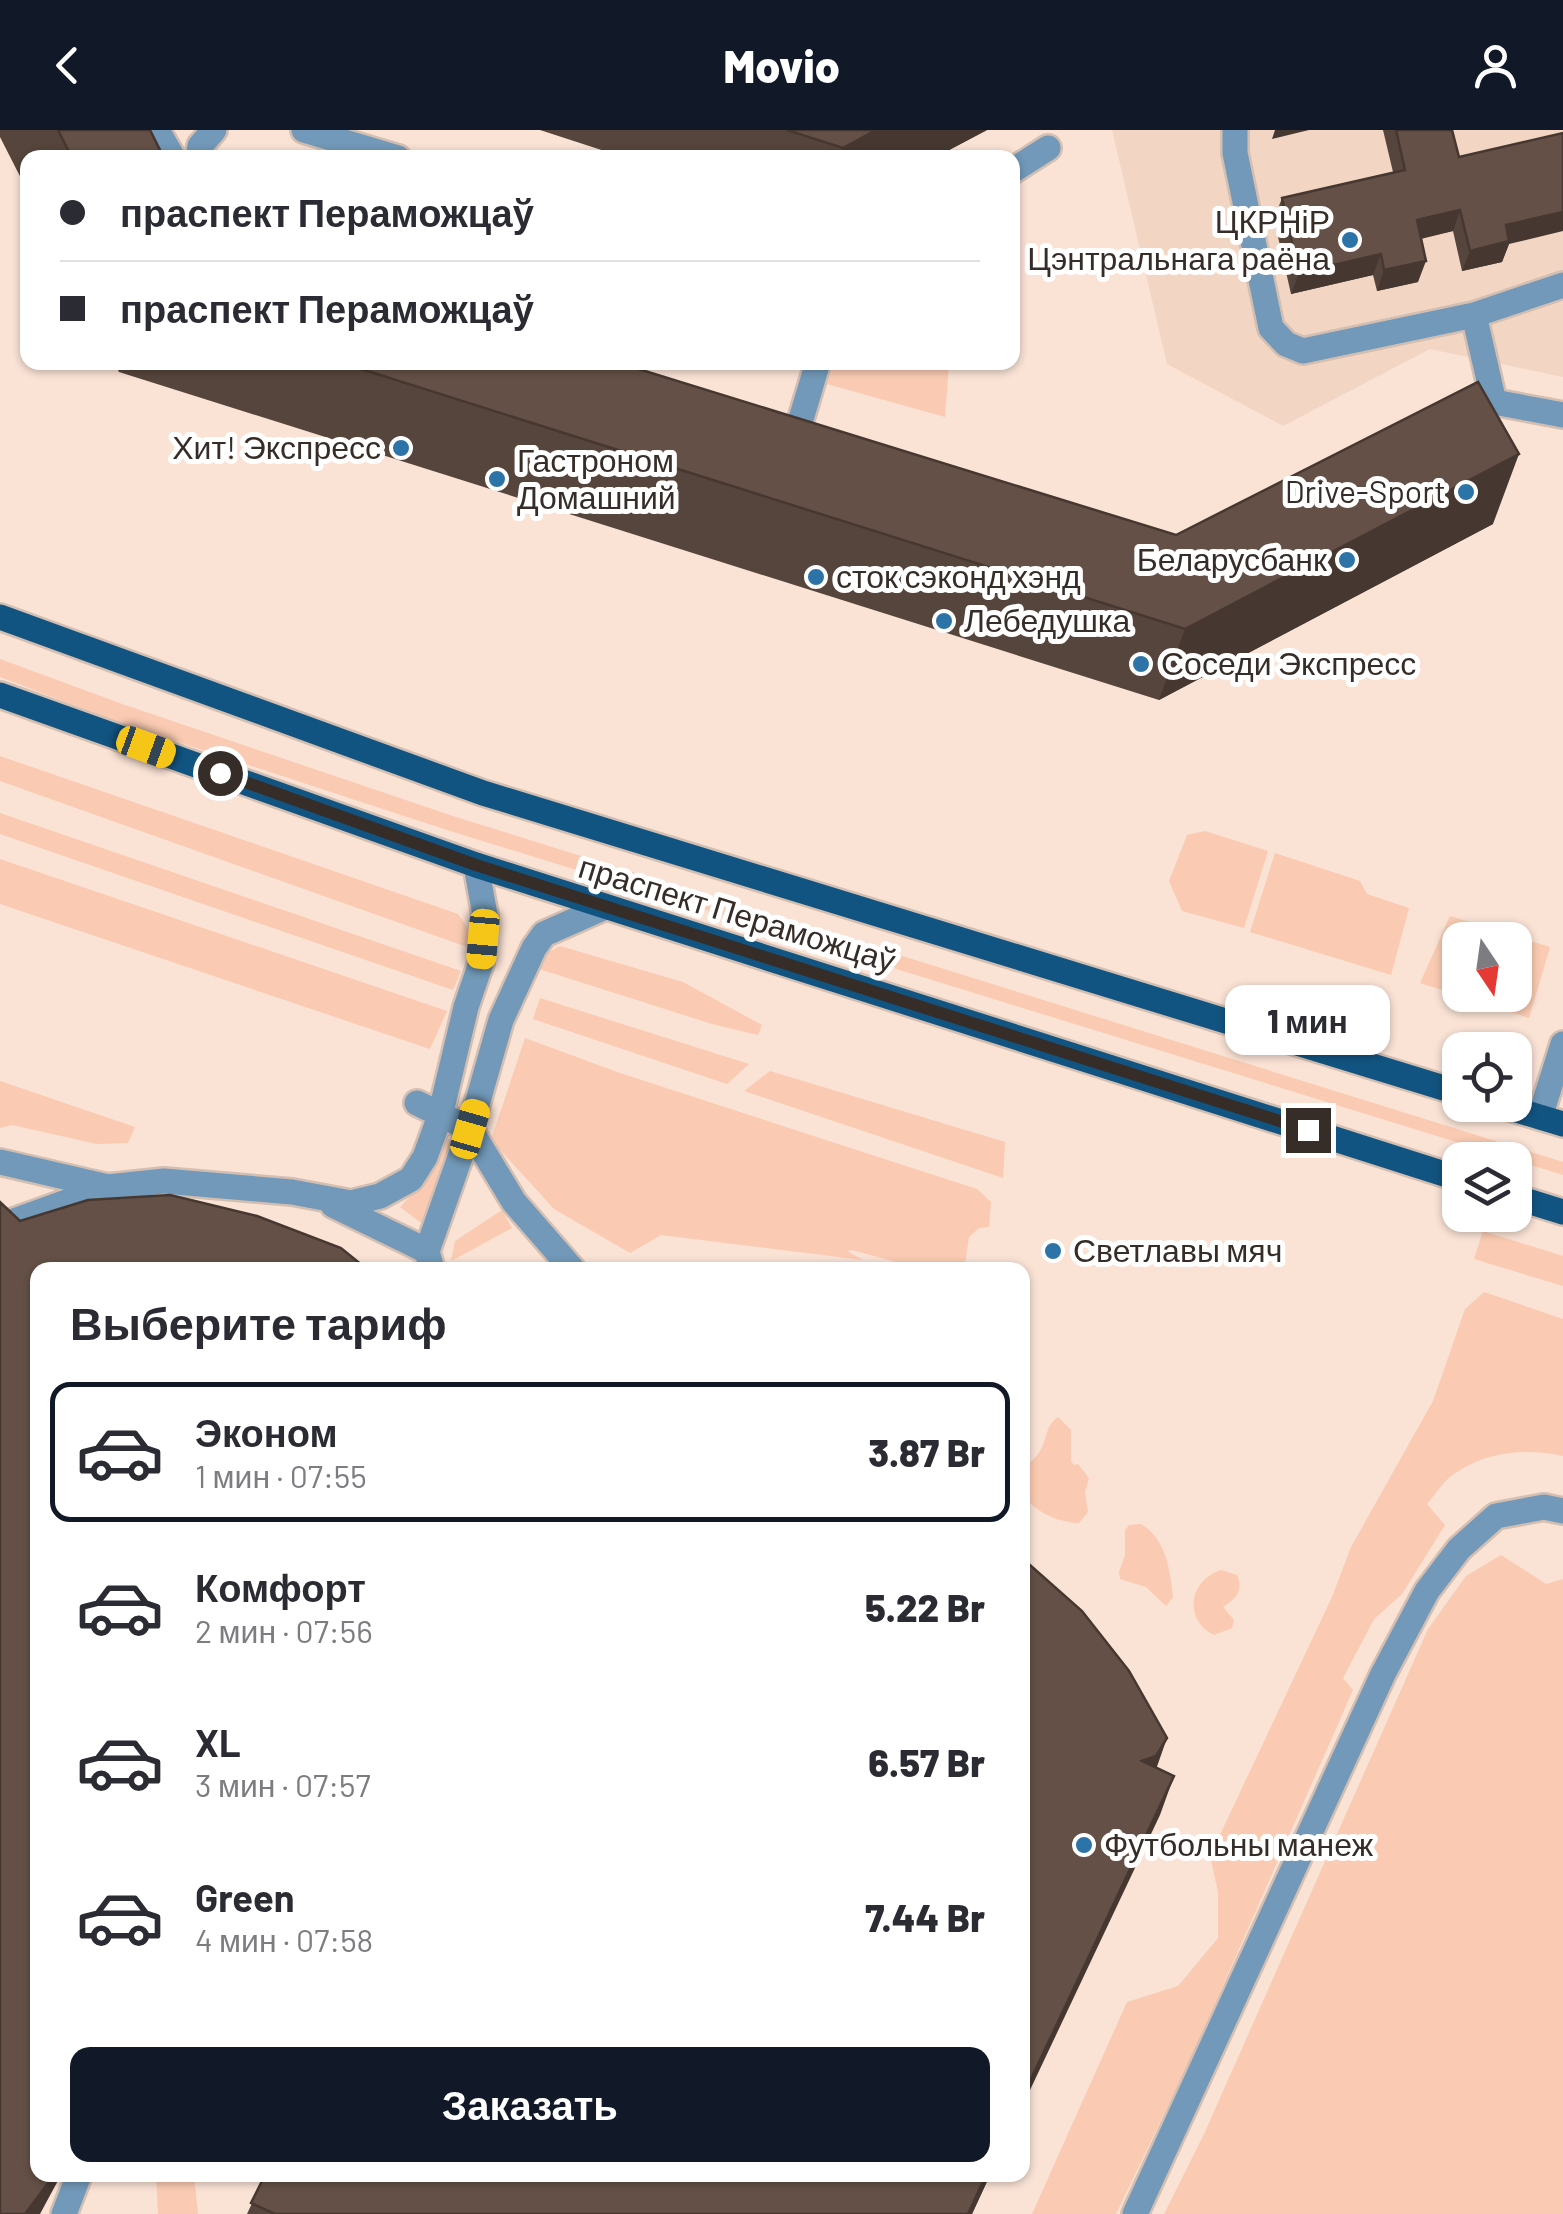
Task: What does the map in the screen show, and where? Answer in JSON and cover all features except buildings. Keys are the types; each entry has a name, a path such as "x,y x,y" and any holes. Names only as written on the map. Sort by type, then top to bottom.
{"main road":[{"name":"праспект Пераможцаў","path":"0,617 482,793 1442,1086"},
{"name":"праспект Пераможцаў","path":"0,694 605,908 1442,1173"},
{"path":"1532,1202 1563,1212"}],"street":[{"path":"199,150 214,130"},
{"path":"304,130 371,150"},
{"path":"1235,130 1235,152 1271,328 1286,344 1303,351 1474,315 1563,285"},
{"path":"1020,166 1048,148"},
{"path":"1474,315 1494,402"},
{"path":"793,446 816,370"},
{"path":"1435,421 1494,402 1563,415"},
{"path":"0,1226 108,1187 164,1182 292,1192 351,1203 380,1196 411,1178 425,1157 440,1116 466,1007 481,963 485,915 476,865"},
{"path":"320,1199 430,1260 501,1020 534,948 544,934 605,908"},
{"path":"1552,1121 1563,1044"},
{"path":"416,1102 470,1129 514,1202 566,1262"},
{"path":"0,1162 108,1187"},
{"path":"1135,2214 1383,1674 1428,1591 1460,1549 1496,1516 1544,1507 1563,1511"},
{"path":"64,2214 76,2182"}],"shaded area":[{"name":"ЦКРНіР Цэнтральнага раёна","path":"1112,130 1563,130 1563,377 1430,349 1283,426 1167,364"},
{"path":"832,370 948,370 945,417 827,384"},
{"path":"0,659 453,816 1499,1142 1456,1142 447,830 120,723 0,677"},
{"path":"0,756 458,914 471,933 470,948 0,781"},
{"path":"0,813 461,971 453,990 0,834"},
{"path":"1205,831 1268,851 1244,928 1182,911 1169,881 1187,835"},
{"path":"1275,853 1360,881 1367,894 1409,908 1391,975 1250,932"},
{"path":"0,859 447,1011 430,1049 0,904"},
{"path":"1450,916 1469,922 1447,922"},
{"path":"1442,934 1442,990 1420,983"},
{"path":"1532,941 1550,947 1532,1008"},
{"path":"560,946 683,982 762,1025 758,1035 536,968 544,955"},
{"path":"540,998 749,1064 727,1084 533,1019"},
{"path":"525,1038 620,1073 977,1189 991,1202 989,1227 979,1228 969,1237 965,1262 896,1262 847,1251 863,1260 661,1235 630,1253 554,1209 491,1140"},
{"path":"770,1071 1005,1142 1003,1178 744,1091"},
{"path":"0,1081 135,1127 128,1143 97,1144 12,1125 0,1128"},
{"path":"447,1138 455,1141 425,1226 400,1207 431,1175"},
{"path":"1532,1152 1563,1162 1563,1175 1532,1165"},
{"path":"502,1210 512,1228 451,1261 455,1241"},
{"path":"1483,1232 1486,1232 1563,1256 1563,1286 1474,1259"},
{"path":"1484,1292 1563,1319 1563,1456 1521,1452 1479,1460 1450,1477 1427,1504 1445,1525 1402,1594 1374,1619 1343,1678 1353,1690 1191,2058 1116,2214 1032,2214 1127,2002 1178,1986 1218,1938 1218,1892 1210,1856 1332,1597 1351,1547 1433,1401 1465,1309"},
{"path":"1058,1417 1071,1430 1071,1461 1089,1478 1085,1492 1088,1512 1079,1523 1046,1515 1030,1503 1030,1464"},
{"path":"1141,1524 1156,1538 1165,1556 1173,1597 1166,1606 1146,1587 1120,1579 1125,1530 1129,1525"},
{"path":"1501,1555 1546,1584 1563,1579 1563,2214 1164,2214 1204,2134 1428,1629 1466,1576"},
{"path":"1221,1570 1237,1575 1240,1585 1235,1597 1223,1607 1234,1620 1232,1628 1214,1635 1198,1620 1194,1601 1202,1582"},
{"path":"156,2182 195,2182 198,2214 158,2214"}],"place":[{"name":"ЦКРНіР Цэнтральнага раёна","path":"1350,240"},
{"name":"Хит! Экспресс","path":"401,448"},
{"name":"Гастроном Домашний","path":"497,479"},
{"name":"Drive-Sport","path":"1466,492"},
{"name":"Беларусбанк","path":"1347,560"},
{"name":"сток сэконд хэнд","path":"816,577"},
{"name":"Лебедушка","path":"944,621"},
{"name":"Соседи Экспресс","path":"1141,664"},
{"name":"Светлавы мяч","path":"1053,1251"},
{"name":"Футбольны манеж","path":"1084,1845"}],"route":[{"path":"220,773 605,908 1308,1130"}]}
